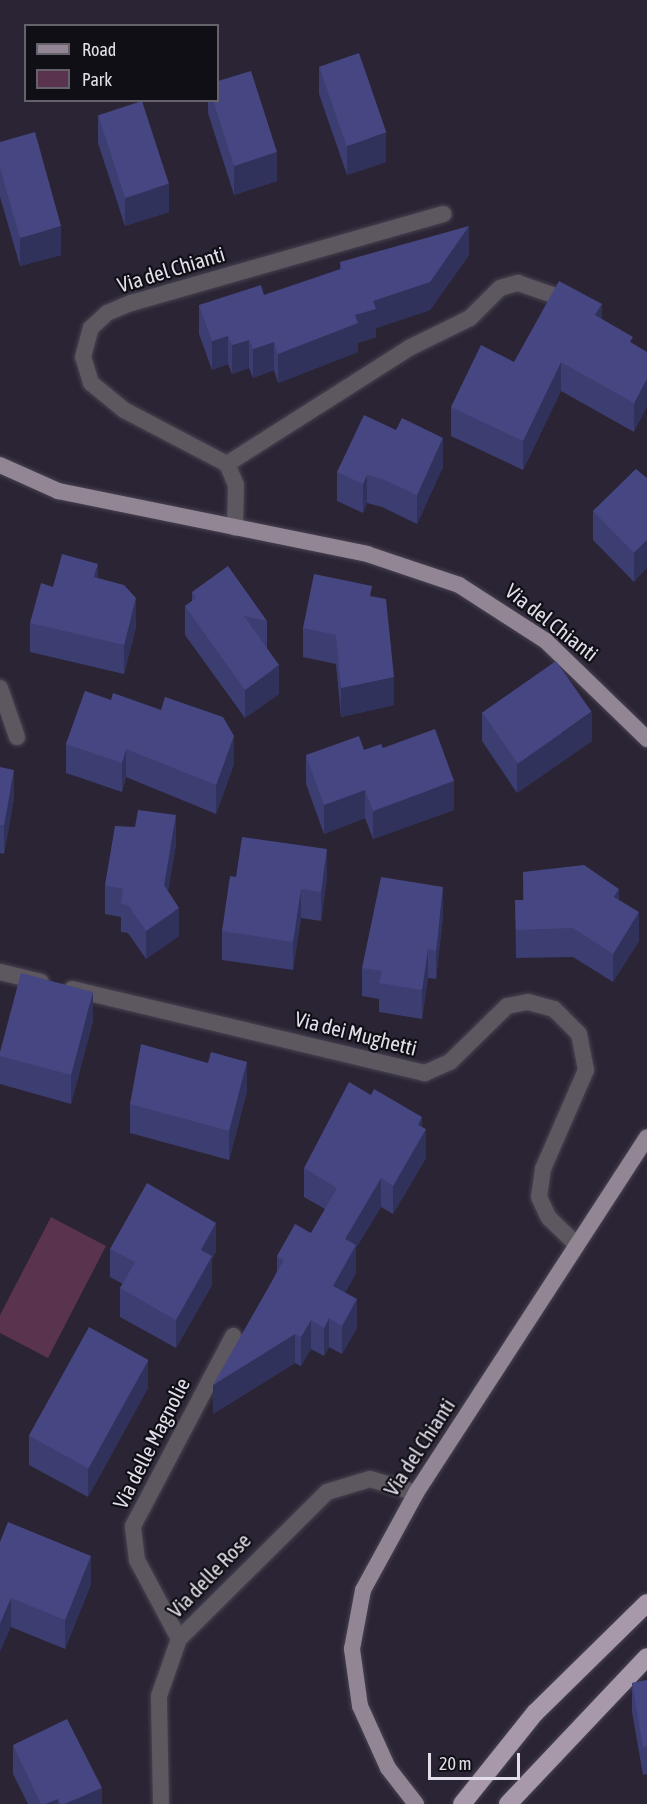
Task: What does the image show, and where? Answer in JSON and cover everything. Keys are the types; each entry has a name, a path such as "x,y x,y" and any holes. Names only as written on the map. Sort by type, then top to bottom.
{"highway":[{"path":"462,1804 535,1713 647,1603"},
{"path":"508,1804 647,1657"}],"main road":[{"name":"Via del Chianti","path":"0,465 58,492 367,554 473,592 546,641 647,739"},
{"name":"Via del Chianti","path":"416,1804 388,1768 365,1722 352,1649 370,1573 416,1493 647,1137"}],"street":[{"name":"Via del Chianti","path":"227,464 97,390 82,357 91,328 106,313 130,303 444,214"},
{"path":"235,528 236,485 227,464 409,348 470,318 500,288 518,284 552,295"},
{"path":"0,688 17,736"},
{"name":"Via dei Mughetti","path":"0,972 425,1073 450,1062 507,1006 528,1002 554,1009 579,1034 586,1070 543,1169 539,1197 549,1218 576,1245"},
{"name":"Via delle Magnolie","path":"179,1639 137,1560 133,1526 233,1336"},
{"name":"Via delle Rose","path":"161,1804 159,1696 179,1639 327,1492 370,1479 416,1493"}],"green space":[{"path":"51,1217 106,1246 48,1358 0,1333 0,1315"}],"building":[{"path":"359,53 386,132 347,146 319,67"},
{"path":"251,71 277,152 234,166 214,102 219,102 219,81"},
{"path":"142,102 169,184 125,198 98,115"},
{"path":"35,132 61,226 20,238 0,168 0,142"},
{"path":"469,226 430,282 373,301 376,309 355,315 358,323 278,354 274,342 253,349 249,340 232,345 228,336 212,341 199,305 261,285 264,295 342,269 340,262"},
{"path":"559,281 602,304 595,315 633,337 630,342 647,352 647,379 634,403 561,362 523,441 451,407 481,345 514,362"},
{"path":"364,415 396,430 402,418 443,438 417,495 382,479 367,475 363,484 337,472"},
{"path":"636,469 647,478 647,540 634,553 593,511"},
{"path":"62,554 98,564 94,577 124,585 136,598 124,645 30,623 41,583 53,587"},
{"path":"228,566 267,621 244,616 279,665 245,690 185,606 196,598 192,592"},
{"path":"314,574 372,586 370,596 386,599 394,677 341,688 336,635 303,628"},
{"path":"556,661 592,712 518,763 482,713"},
{"path":"85,691 111,700 113,693 161,710 165,697 223,717 234,736 216,785 126,749 122,763 66,744"},
{"path":"435,729 454,781 373,811 365,790 324,805 306,755 359,736 364,750 381,744 383,748"},
{"path":"0,767 14,770 4,825 0,825"},
{"path":"138,810 176,815 164,885 179,908 146,931 128,905 121,904 123,889 105,885 115,826 135,827"},
{"path":"242,837 327,849 321,892 301,889 293,942 222,931 230,876 236,877"},
{"path":"584,865 619,889 614,897 639,912 613,954 573,928 516,930 515,900 524,900 523,872"},
{"path":"381,877 443,887 436,951 428,949 422,990 379,983 382,971 362,968"},
{"path":"21,973 93,992 71,1075 0,1056"},
{"path":"141,1044 208,1063 211,1052 247,1062 229,1131 130,1104"},
{"path":"349,1082 371,1095 374,1089 422,1117 418,1125 426,1129 393,1186 381,1178 345,1239 356,1245 333,1286 357,1299 342,1326 329,1318 324,1328 311,1320 301,1337 295,1334 213,1385 284,1260 277,1256 295,1224 311,1233 337,1188 304,1168"},
{"path":"147,1183 216,1223 201,1250 212,1256 176,1320 120,1288 135,1262 110,1249"},
{"path":"89,1327 148,1360 88,1468 29,1435"},
{"path":"8,1522 91,1556 65,1620 11,1598 0,1624 0,1542"},
{"path":"647,1680 647,1746 643,1747 632,1683"},
{"path":"67,1719 102,1788 64,1804 61,1804 58,1799 41,1804 13,1745"}]}
